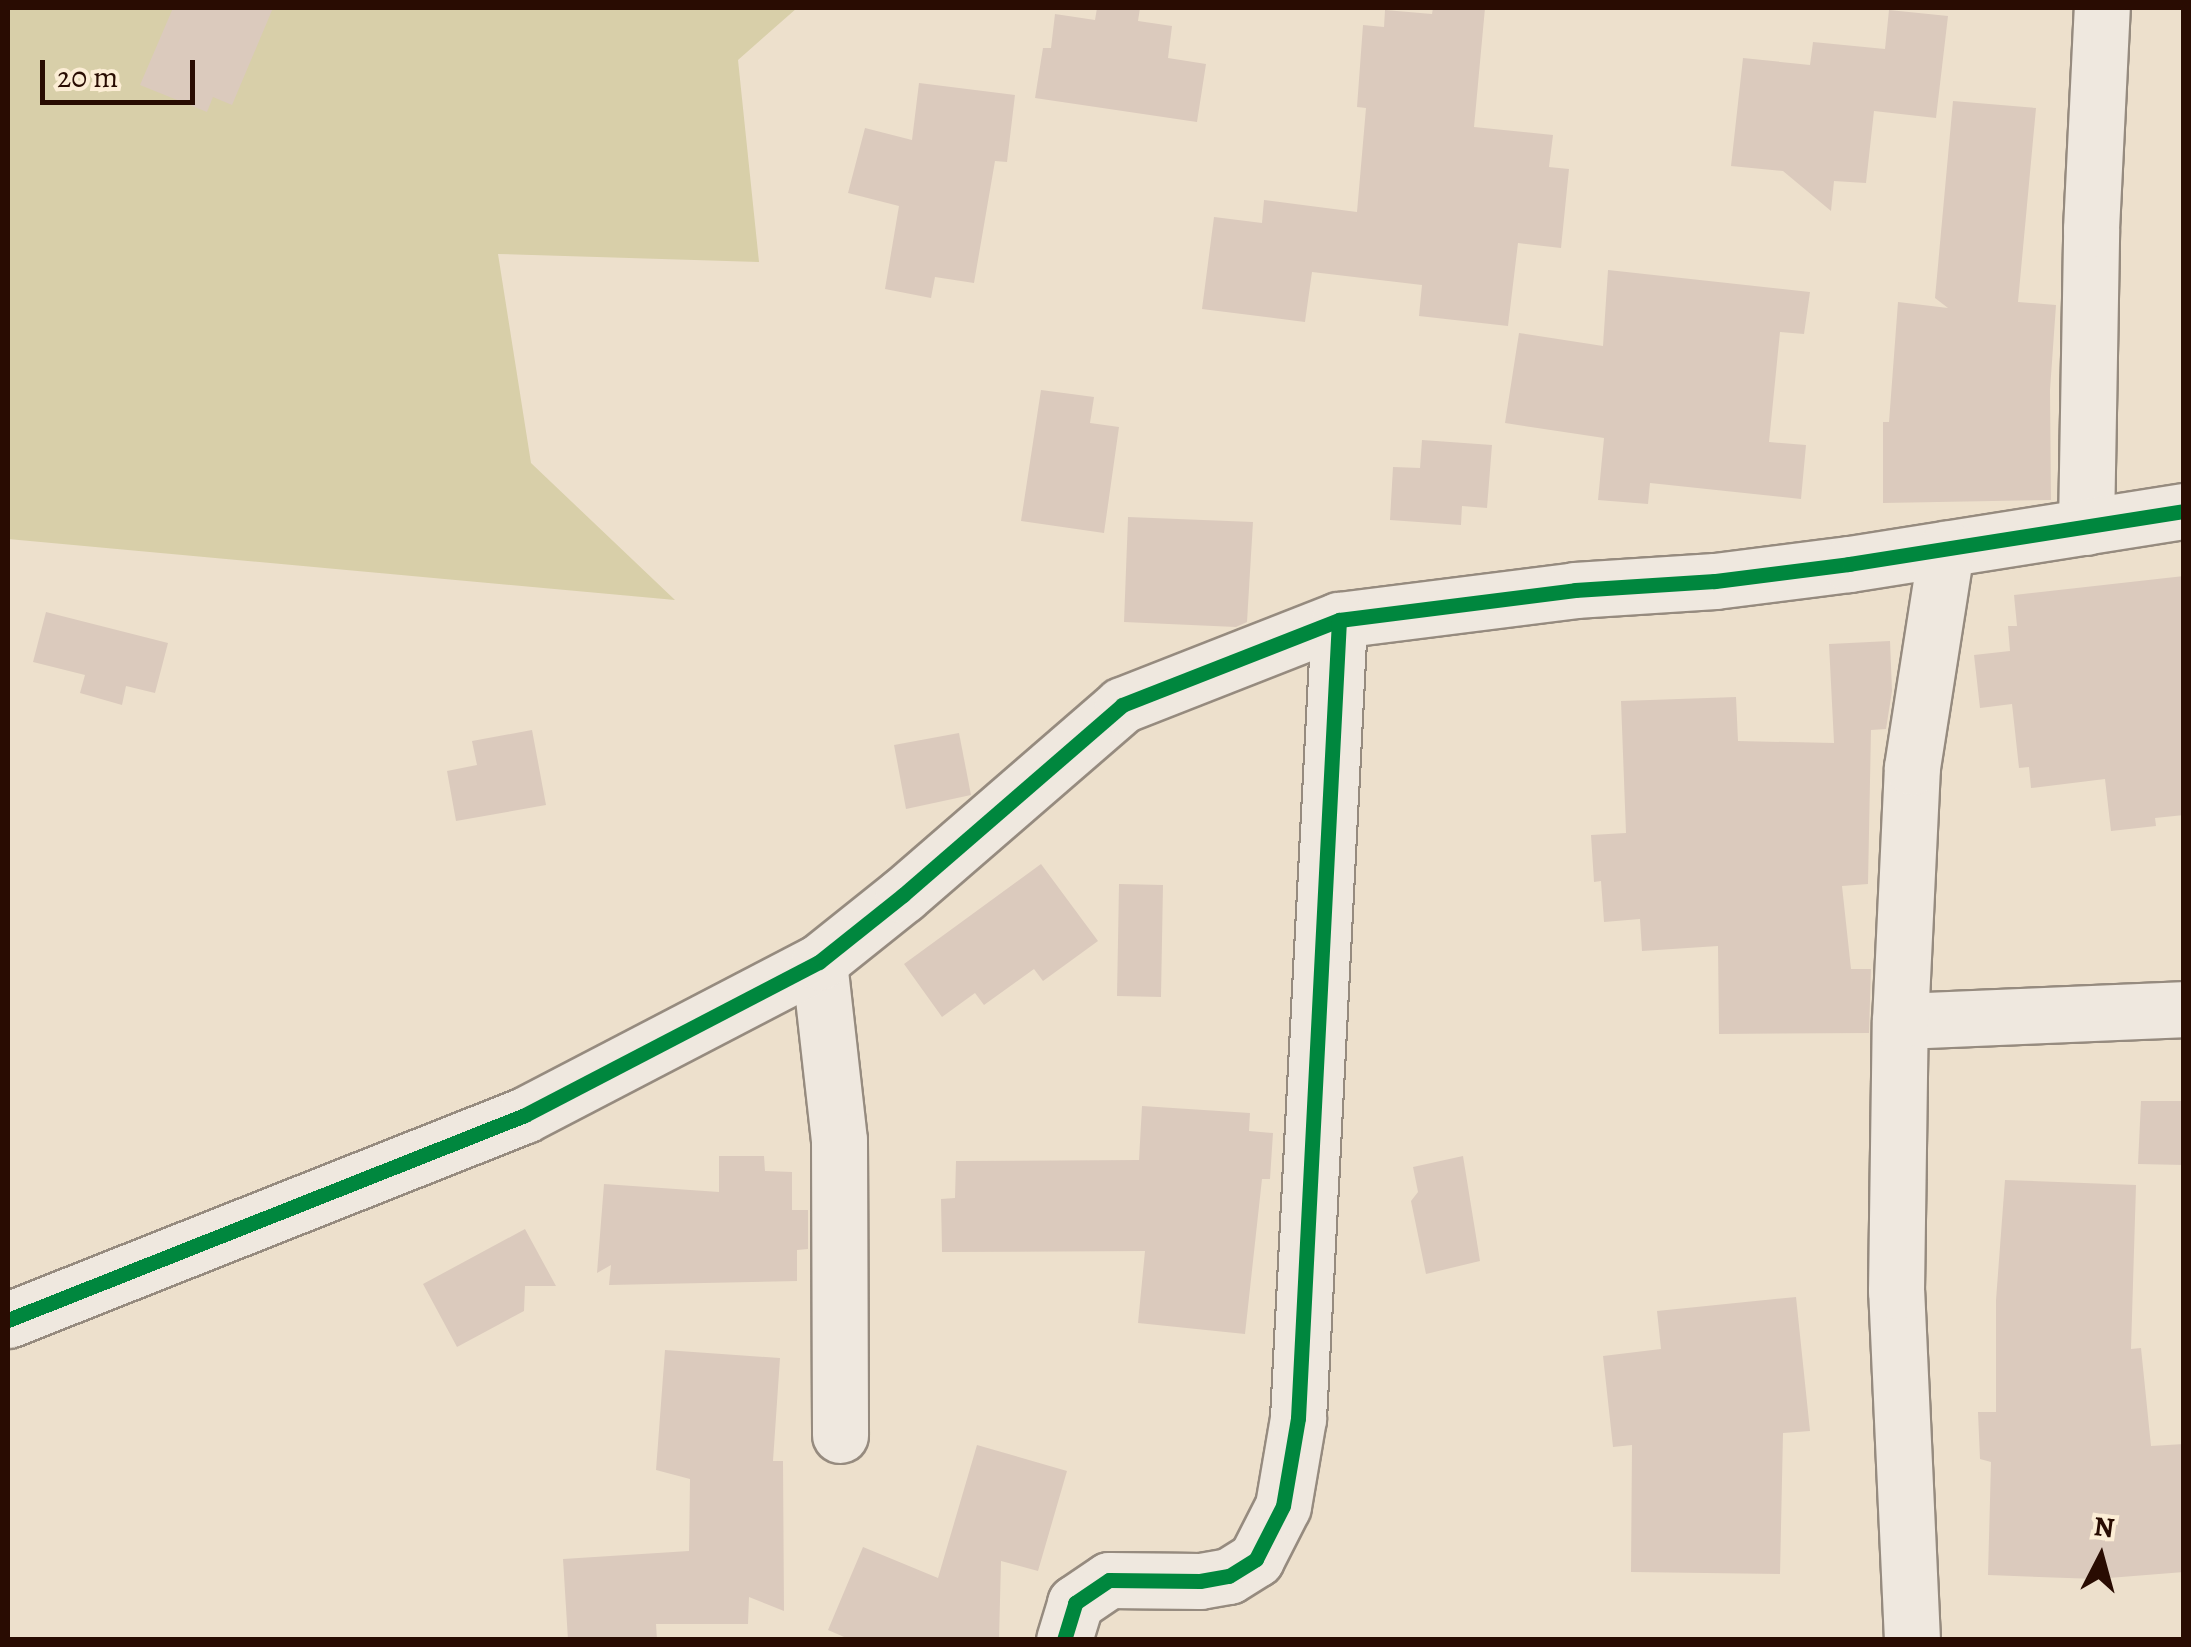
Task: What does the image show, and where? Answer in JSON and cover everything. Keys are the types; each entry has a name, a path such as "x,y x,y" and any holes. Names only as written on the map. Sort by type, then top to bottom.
{"street":[{"path":"2086,527 2091,229 2102,8"},
{"path":"8,1320 524,1115 818,962 903,895 1122,705 1338,620 1575,590 1714,581 2184,511"},
{"path":"1912,1640 1896,1291 1900,1021 1912,767 1946,548"},
{"path":"1064,1640 1075,1602 1109,1580 1200,1580 1228,1576 1256,1559 1282,1506 1298,1418 1338,620"},
{"path":"818,962 839,1140 840,1435"},
{"path":"1900,1021 2184,1010"}],"shaded area":[{"path":"8,8 797,8 738,60 759,262 498,254 531,463 675,600 8,539"}],"building":[{"path":"173,8 273,8 232,105 213,97 207,112 140,85"},
{"path":"1097,8 1140,8 1138,21 1172,26 1168,58 1206,64 1197,122 1035,98 1043,48 1051,48 1055,14 1095,20"},
{"path":"1433,8 1485,8 1474,127 1553,135 1549,167 1569,169 1561,248 1518,243 1508,326 1419,316 1422,285 1312,272 1305,322 1202,309 1214,217 1262,223 1264,200 1357,212 1366,108 1357,107 1363,25 1384,27 1385,10 1432,14"},
{"path":"1889,10 1948,16 1936,118 1874,111 1866,183 1834,181 1831,211 1783,171 1731,166 1743,58 1810,65 1813,42 1885,49"},
{"path":"919,83 1015,95 1007,162 995,161 974,283 935,277 931,298 885,289 899,206 848,193 865,128 912,140"},
{"path":"1953,101 2036,108 2018,302 2056,305 2050,390 2051,500 1883,503 1883,422 1889,422 1898,302 1948,308 1935,298"},
{"path":"1608,270 1810,292 1804,334 1780,332 1769,442 1806,445 1801,499 1650,483 1648,504 1598,500 1604,438 1505,423 1519,333 1603,346"},
{"path":"1041,390 1094,397 1090,423 1119,427 1104,533 1021,521"},
{"path":"1422,440 1492,445 1487,508 1462,506 1461,525 1390,520 1393,467 1420,468"},
{"path":"1128,517 1253,522 1247,622 1236,627 1124,622"},
{"path":"2184,576 2184,815 2155,818 2156,826 2111,831 2105,779 2031,788 2029,767 2019,768 2012,704 1980,708 1974,655 2010,651 2008,626 2017,626 2014,595"},
{"path":"46,612 168,643 155,693 126,686 122,705 80,693 85,675 33,662"},
{"path":"1890,641 1892,691 1886,729 1871,730 1868,884 1842,886 1851,969 1871,969 1869,1033 1719,1034 1718,946 1642,951 1640,919 1604,922 1601,881 1594,882 1591,835 1626,833 1621,701 1736,697 1738,741 1834,743 1829,644"},
{"path":"532,730 546,805 456,821 447,771 477,765 472,741"},
{"path":"959,733 971,795 906,809 894,745"},
{"path":"1041,864 1098,941 1043,981 1034,969 984,1005 975,993 942,1017 904,964"},
{"path":"1119,884 1163,885 1161,997 1117,996"},
{"path":"2141,1101 2184,1101 2184,1165 2138,1164"},
{"path":"1142,1106 1250,1113 1249,1131 1273,1133 1270,1179 1262,1179 1245,1334 1138,1323 1145,1251 942,1252 941,1199 955,1198 956,1161 1139,1160"},
{"path":"719,1156 764,1156 765,1171 792,1172 792,1210 808,1210 808,1249 797,1250 797,1281 609,1285 611,1265 597,1273 604,1184 719,1192"},
{"path":"1463,1156 1480,1261 1426,1274 1411,1201 1418,1192 1413,1167"},
{"path":"2005,1180 2136,1185 2131,1349 2141,1348 2151,1446 2184,1444 2184,1572 2096,1579 1988,1575 1991,1462 1980,1459 1978,1412 1996,1412 1996,1300"},
{"path":"525,1229 556,1286 525,1286 524,1311 457,1347 423,1284"},
{"path":"1796,1297 1810,1431 1783,1433 1780,1574 1631,1572 1632,1445 1613,1447 1603,1356 1661,1349 1657,1311"},
{"path":"665,1350 780,1358 773,1461 783,1461 784,1611 749,1597 748,1624 656,1624 657,1640 568,1640 563,1559 689,1551 690,1479 656,1470"},
{"path":"977,1445 1067,1471 1038,1571 1001,1561 999,1640 851,1640 828,1630 863,1547 938,1578"}],"cycle path":[{"path":"8,1320 525,1115 819,962 903,895 1122,705 1339,620 1575,590 1715,581 1849,564 2184,511"},
{"path":"1064,1640 1075,1603 1109,1580 1200,1581 1229,1576 1256,1559 1283,1506 1298,1418 1339,620"}]}
